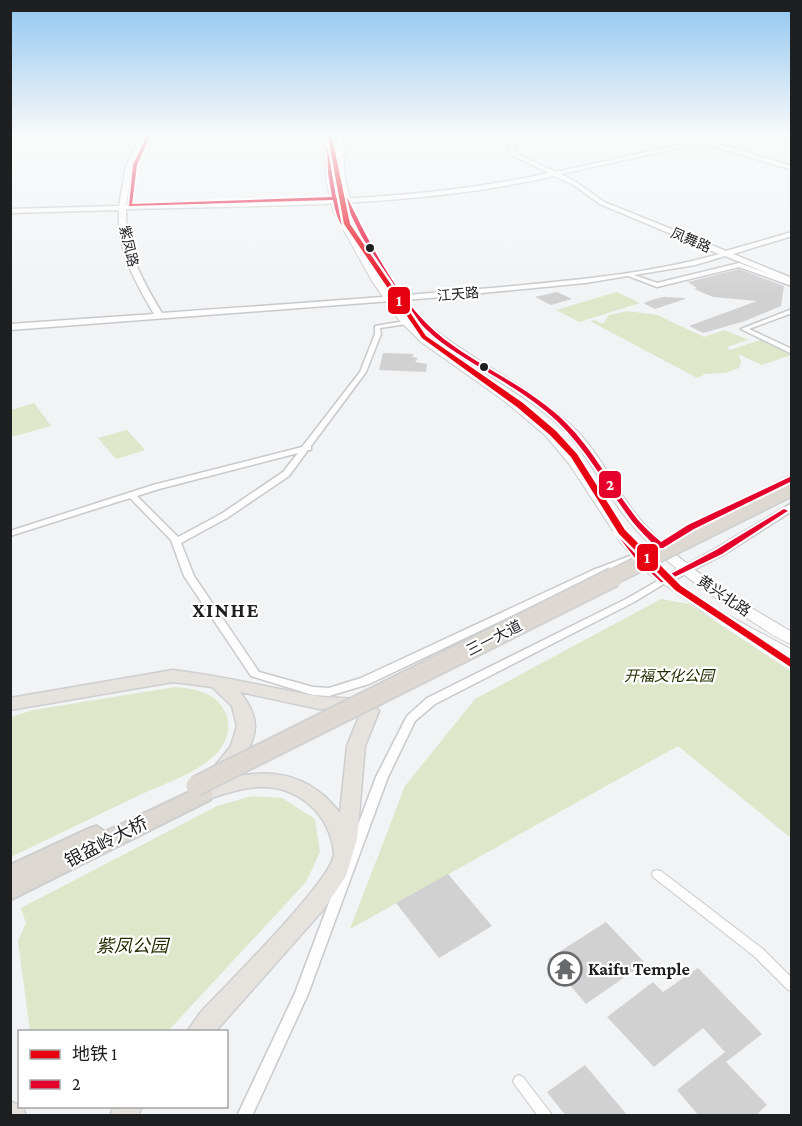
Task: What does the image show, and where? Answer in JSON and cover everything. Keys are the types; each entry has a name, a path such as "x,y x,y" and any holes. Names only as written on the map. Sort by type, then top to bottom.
{"highway":[{"name":"三一大道","path":"366,708 792,488"},
{"name":"三一大道","path":"199,790 792,497"},
{"name":"银盆岭大桥","path":"10,876 199,790"},
{"name":"银盆岭大桥","path":"10,890 199,790"}],"main road":[{"name":"黄兴北路","path":"331,190 333,200 342,221 384,297 405,322 438,350 517,404 550,433 577,465 616,528 638,556 664,580 792,657"},
{"name":"黄兴北路","path":"344,190 355,221 401,296 426,327 531,397 572,432 594,457 635,520 685,570 719,595 792,639"},
{"path":"13,704 160,677 184,676 319,703 366,708 355,748 348,839 343,858 330,885 312,908 201,1030"},
{"path":"199,790 238,754 247,729 244,711 236,697 204,679"},
{"path":"199,790 251,780 269,781 306,791 331,814 342,843 343,858"}],"street":[{"name":"紫凤路","path":"128,190 129,226 140,270 162,313"},
{"name":"紫凤路","path":"127,206 130,190"},
{"path":"10,210 333,200 475,190"},
{"name":"凤舞路","path":"584,190 602,203 724,253 741,257 792,281"},
{"name":"江天路","path":"10,322 492,291 629,275 703,259 792,233"},
{"name":"江天路","path":"724,253 741,257 792,233"},
{"path":"698,242 708,251 703,259"},
{"path":"703,259 741,257"},
{"name":"江天路","path":"401,296 578,277 703,259"},
{"path":"629,275 657,285 739,265 792,281"},
{"path":"792,311 744,329 792,351"},
{"name":"江天路","path":"10,327 162,313"},
{"path":"176,542 224,516 286,474 308,448 363,372 378,334 377,327 405,322"},
{"path":"10,534 132,495 308,448"},
{"path":"132,495 176,542 189,576 255,674 312,692 328,692 344,689 596,572 660,546 691,527 792,478"},
{"path":"244,1116 301,994 382,777 411,719 431,701 631,600 719,552 792,506"},
{"path":"657,874 759,953 792,986"},
{"path":"519,1081 546,1116"}],"green space":[{"path":"617,292 640,303 579,322 556,310"},
{"path":"627,311 657,315 704,337 725,330 748,340 727,347 730,350 760,340 791,355 762,365 738,354 741,361 739,368 725,373 702,374 704,375 697,378 590,321 595,320 603,324 609,315"},
{"path":"34,403 51,426 11,437 11,410"},
{"path":"127,430 145,450 116,459 98,438"},
{"name":"开福文化公园","path":"661,599 689,604 791,671 791,838 678,746 350,929 405,786 475,699"},
{"path":"176,687 197,690 209,695 224,710 228,720 228,731 218,752 202,765 182,776 11,857 11,717 33,710"},
{"name":"紫凤公园","path":"252,796 282,798 315,819 320,852 306,882 169,1030 30,1030 18,941 26,923 21,908 217,806"}],"building":[{"path":"739,269 784,286 781,306 745,321 703,333 689,326 757,301 713,297 694,289 697,288 688,282"},
{"path":"557,292 572,299 551,305 535,297"},
{"path":"662,297 685,299 655,309 643,303"},
{"path":"383,353 414,354 412,357 418,358 415,362 427,364 426,372 379,370"},
{"path":"448,874 492,926 439,958 396,903"},
{"path":"606,922 645,963 586,1004 548,959"},
{"path":"698,968 762,1034 726,1062 767,1105 755,1116 699,1116 677,1090 725,1052 703,1028 654,1067 607,1017 653,982 663,992"},
{"path":"585,1065 628,1116 566,1116 547,1092"}],"metro line":[{"name":"1","path":"340,190 347,224 424,337 520,405 553,433 574,456 622,532 678,588 792,665"}],"transit line":[{"name":"2","path":"132,190 130,205 346,198 386,274 428,328 456,350 516,387 558,419 581,443 635,520 660,546 691,527 792,478"},
{"name":"2","path":"332,190 345,228"},
{"name":"2","path":"619,532 638,556 664,580 719,552 784,511"}],"place":[{"name":"Kaifu Temple","path":"565,969"}],"district":[{"name":"XINHE","path":"226,610"}]}
